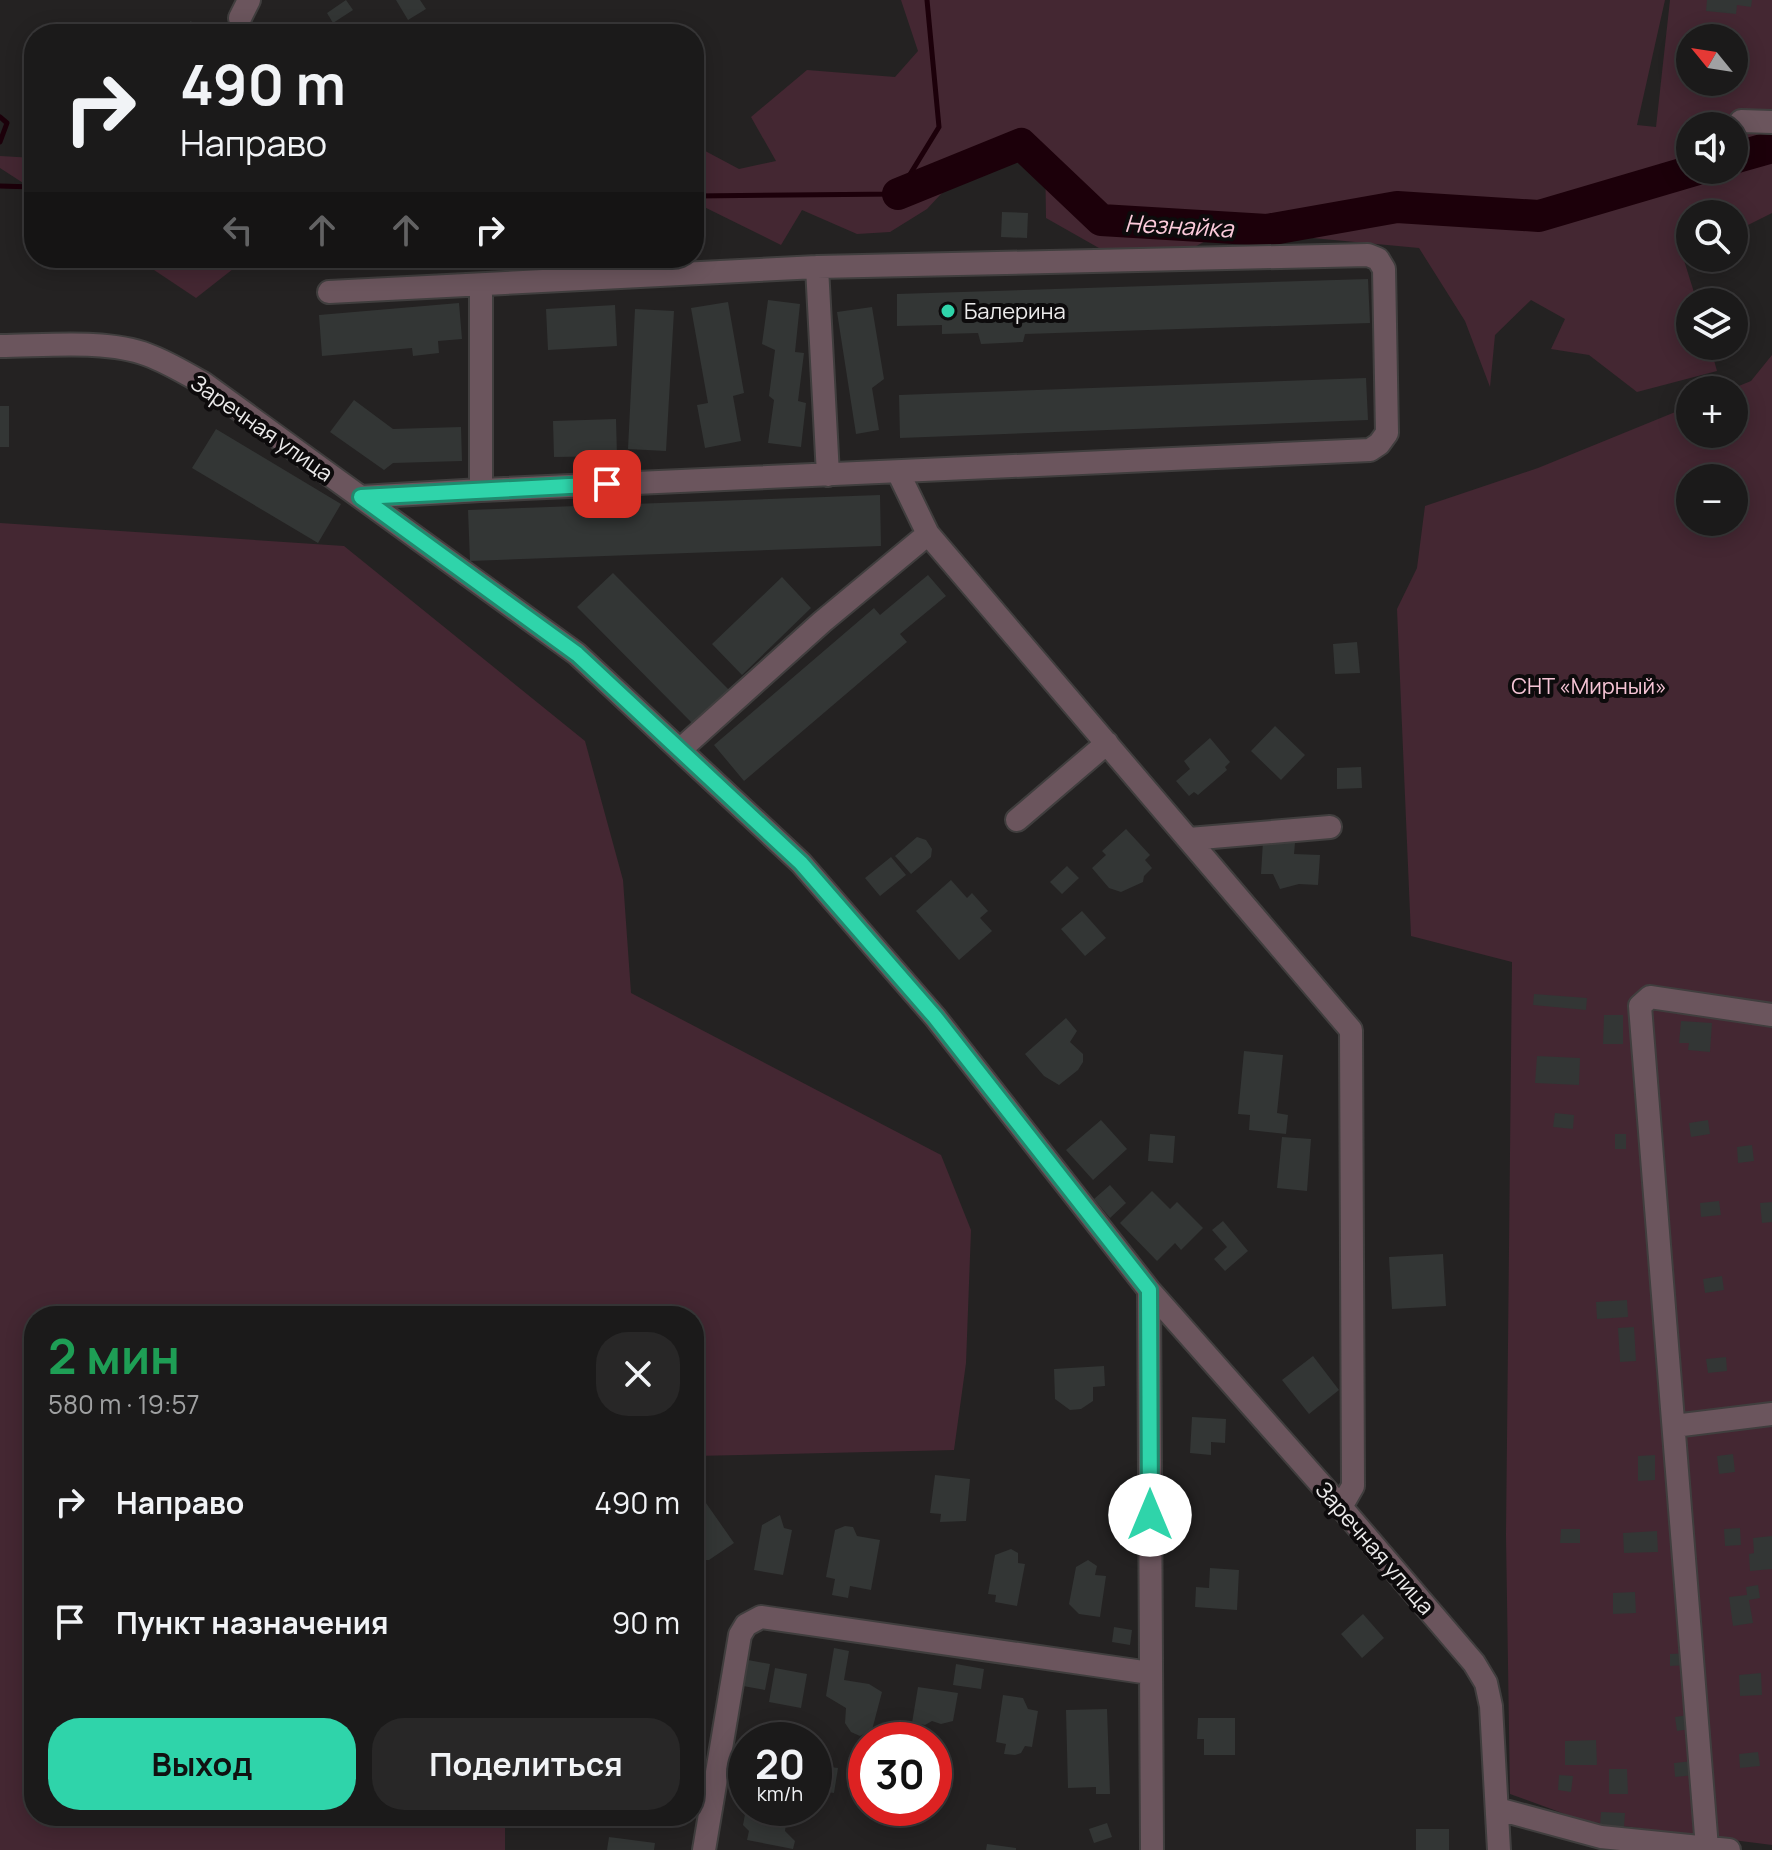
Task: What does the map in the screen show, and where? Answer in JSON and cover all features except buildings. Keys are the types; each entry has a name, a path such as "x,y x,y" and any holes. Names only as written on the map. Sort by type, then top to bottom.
{"street":[{"path":"1748,121 1772,122"},
{"path":"329,292 817,267 1368,255 1378,259 1384,269 1387,433 1370,450 361,497"},
{"path":"817,267 828,475"},
{"path":"481,285 481,490"},
{"name":"Заречная улица","path":"0,346 105,347 146,354 203,383 577,654 801,863 914,993 1149,1290 1474,1663 1486,1683 1491,1706 1499,1850"},
{"path":"898,472 928,534 1351,1030 1353,1486 1341,1507"},
{"path":"681,749 822,622 928,534"},
{"path":"1017,820 1107,743"},
{"path":"1189,839 1330,827"},
{"path":"1498,1809 1601,1843 1718,1849 1674,1426 1640,1006 1650,997 1772,1015"},
{"path":"1149,1290 1152,1850"},
{"path":"1674,1426 1772,1414"},
{"path":"704,1850 740,1635 746,1625 761,1617 1150,1673"}],"green space":[{"path":"901,0 1665,0 1637,125 1656,127 1670,0 1772,0 1772,213 1748,225 1748,200 1676,200 1676,272 1688,272 1693,288 1676,288 1676,360 1714,360 1717,371 1698,376 1676,376 1676,382 1637,392 1589,355 1551,349 1565,319 1531,300 1495,335 1490,387 1465,321 1419,248 1226,230 1174,258 1113,256 1046,218 1045,151 955,179 927,209 890,232 857,234 802,210 781,245 704,207 704,150 739,169 776,161 751,117 807,70 895,77 918,51"},
{"path":"0,156 24,157 24,184 0,168"},
{"path":"151,268 234,268 196,298"},
{"name":"СНТ «Мирный»","path":"1772,355 1772,1845 1584,1821 1510,1794 1506,1535 1512,962 1411,936 1397,609 1417,568 1425,506 1538,468 1676,412 1676,448 1748,448 1748,382"},
{"path":"0,523 344,546 585,741 623,880 631,993 941,1155 971,1230 966,1363 954,1450 704,1456 704,1306 24,1306 24,1826 505,1826 505,1850 0,1850"}],"waterway":[{"name":"Незнайка","path":"704,196 898,194 939,127 927,0"},
{"path":"0,117 7,123 0,142"},
{"name":"Незнайка","path":"898,194 1021,144 1101,220 1267,230 1397,207 1539,216 1676,176"},
{"name":"Незнайка","path":"1748,154 1772,147"},
{"name":"Незнайка","path":"0,186 24,187"}],"place":[{"name":"Балерина","path":"948,311"}],"route":[{"path":"607,484 361,497 577,654 801,863 935,1017 1149,1290 1150,1515"}]}
